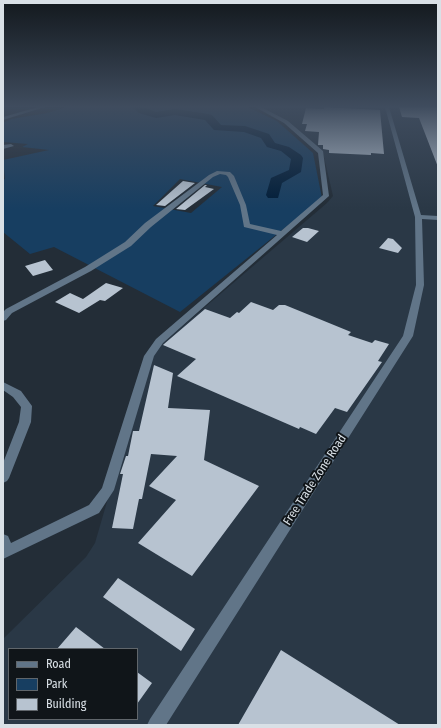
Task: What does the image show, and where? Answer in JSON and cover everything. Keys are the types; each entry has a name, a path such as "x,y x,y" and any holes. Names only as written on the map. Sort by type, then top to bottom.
{"street":[{"path":"4,548 94,509 108,490 149,356 158,342 326,196 321,152 308,141"},
{"name":"Free Trade Zone Road","path":"156,725 408,336 420,285 418,217 397,141"},
{"path":"3,147 11,146"},
{"path":"3,318 9,311 88,269 128,244 148,224 218,172 228,173 231,176 243,205 247,225 282,234"},
{"path":"418,217 438,218"},
{"path":"3,385 17,394 27,406 25,422 3,478"}],"shaded area":[{"path":"308,141 438,141 438,725 3,725 3,639 86,557 95,543 150,354 327,203 333,196 324,157 321,152"}],"green space":[{"path":"299,141 313,153 322,198 180,312 54,247 30,254 3,232 3,180 5,179 3,160 49,150 22,147 28,144 3,142","holes":["180,179 222,187 191,213 153,206"]}],"building":[{"path":"318,141 383,141 384,154 371,153 371,155 329,153 329,150 323,149 323,145 318,145"},
{"path":"428,141 438,141 438,167"},
{"path":"183,181 195,183 165,206 156,205"},
{"path":"205,185 207,185 205,187 214,189 185,210 176,209"},
{"path":"303,228 319,231 307,242 292,237"},
{"path":"388,238 393,239 402,248 398,253 379,248"},
{"path":"45,260 53,270 33,276 25,266"},
{"path":"106,283 123,288 105,301 100,300 79,313 55,302 70,293 83,299"},
{"path":"251,302 273,310 279,305 285,305 351,332 348,335 372,343 375,340 389,344 378,361 382,362 347,412 335,408 316,434 300,427 299,429 177,376 196,359 163,345 164,344 205,309 230,318 237,312 239,313"},
{"path":"154,365 173,373 168,408 210,410 204,460 259,486 192,576 138,543 176,500 149,486 177,456 151,454 142,499 139,499 133,529 112,528 123,474 120,474 126,456 128,456 133,431 139,431"},
{"path":"118,578 195,629 181,651 103,597"},
{"path":"76,627 104,648 58,648"},
{"path":"281,650 400,725 238,725"},
{"path":"138,673 152,683 138,703"}],"waterway":[{"path":"268,141 271,145 285,149 297,158 295,172 276,181 273,195"}]}
